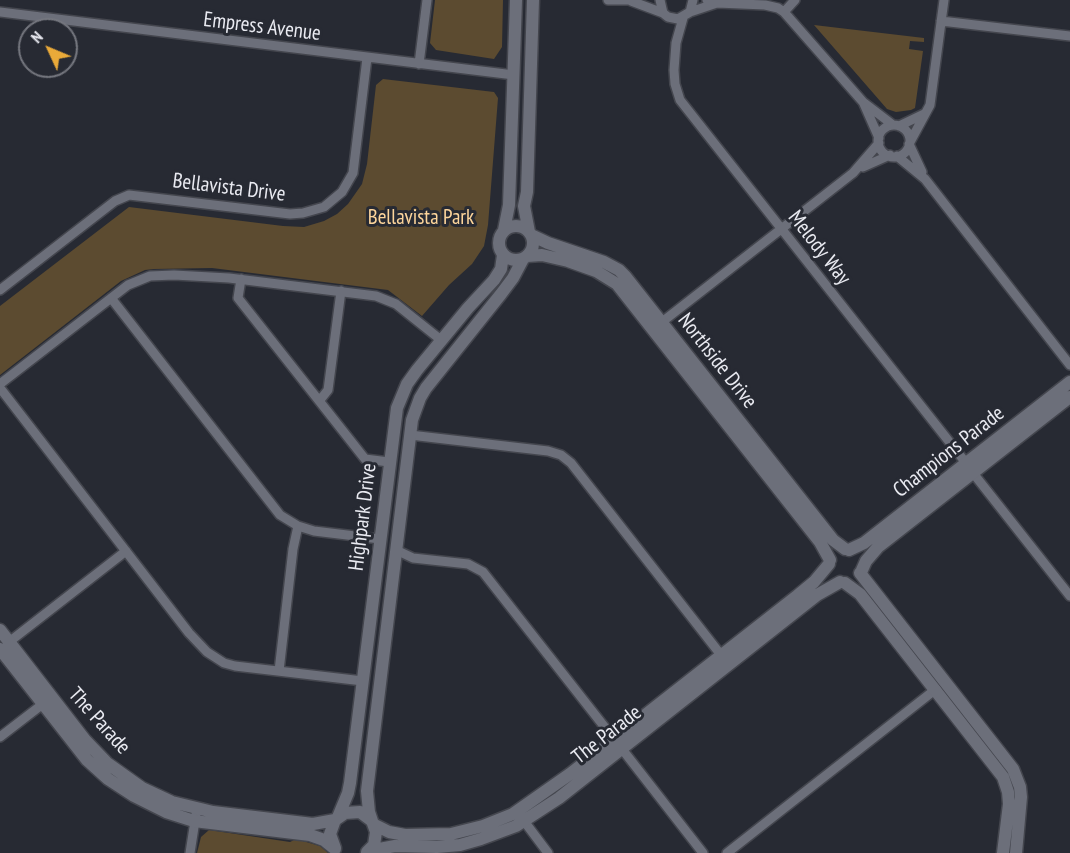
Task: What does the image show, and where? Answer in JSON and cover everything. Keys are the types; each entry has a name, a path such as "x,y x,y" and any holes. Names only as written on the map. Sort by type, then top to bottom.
{"street":[{"path":"419,64 427,0"},
{"path":"516,0 509,205 504,230 498,245 503,255 512,260 525,257 533,246 524,206 527,192 533,0"},
{"path":"608,0 633,0 673,19 717,3"},
{"name":"Melody Way","path":"660,0 676,43 675,84 680,99 1070,596"},
{"name":"Melody Way","path":"676,43 693,0"},
{"path":"707,0 717,3 771,6 784,12 863,102 907,132 925,178 1070,364"},
{"path":"784,12 795,0"},
{"path":"852,172 906,152 930,105 944,0"},
{"name":"Empress Avenue","path":"2,14 514,75"},
{"path":"942,21 1070,36"},
{"name":"Bellavista Drive","path":"2,286 116,201 129,195 290,214 324,207 342,192 353,173 367,58"},
{"path":"514,75 532,76"},
{"path":"863,102 883,152 893,156 925,178"},
{"path":"657,326 852,172 879,140 884,129 926,113"},
{"path":"504,230 514,226 525,228 530,233"},
{"name":"Northside Drive","path":"530,233 549,243 604,262 619,270 657,326 820,542 829,562"},
{"name":"Highpark Drive","path":"337,818 350,783 395,417 412,377 494,280 501,269 503,255"},
{"name":"Northside Drive","path":"525,257 554,257 608,277 626,293 657,326 833,540 847,549"},
{"name":"Highpark Drive","path":"373,823 369,812 367,791 412,420 420,398 513,278 525,257"},
{"path":"0,384 128,285 150,276 206,276 242,279 376,296 390,300 441,340"},
{"path":"242,279 238,298 365,459 389,462"},
{"path":"320,400 328,390 341,291"},
{"path":"111,298 280,515 298,526 314,531 380,539"},
{"name":"Champions Parade","path":"861,572 866,561 879,547 1070,382"},
{"path":"0,388 194,639 207,652 224,663 235,666 363,681"},
{"name":"Champions Parade","path":"847,549 864,543 1070,397"},
{"path":"410,435 548,451 561,455 571,464 725,660"},
{"path":"279,671 293,549 298,526"},
{"path":"1003,853 1009,804 1006,784 998,769 940,686 861,572 860,557 847,549 837,551 829,562 831,575 860,594 940,686 1006,759 1017,778 1021,797 1016,853"},
{"path":"396,550 412,558 468,564 483,572 703,853"},
{"path":"5,646 126,551"},
{"name":"The Parade","path":"725,660 814,582 829,562"},
{"path":"843,582 854,580 861,572"},
{"name":"The Parade","path":"368,852 395,846 437,847 460,844 503,831 524,821 559,798 618,744 725,660 817,595 843,582"},
{"name":"The Parade","path":"0,630 5,646 47,701 119,773 195,815 310,835 324,840 338,852"},
{"path":"727,853 940,686"},
{"path":"0,738 47,701"},
{"name":"The Parade","path":"195,815 313,824 337,818 352,811 367,815 373,823 398,834 433,836 451,834 483,826 513,813 618,744"},
{"path":"190,853 195,815"},
{"path":"337,818 330,834 338,852"},
{"path":"524,821 548,853"},
{"path":"368,852 376,839 373,823"}],"green space":[{"path":"435,0 503,0 502,47 494,59 436,50 430,43"},
{"path":"814,25 924,38 924,42 910,41 909,49 923,51 915,108 896,112 887,109"},
{"name":"Bellavista Park","path":"383,79 494,92 498,98 488,225 484,246 472,264 449,285 422,316 388,290 212,268 145,270 121,281 0,375 0,306 129,207 304,227 337,214 348,204 362,184 367,164 376,85"},
{"path":"209,830 290,842 296,839 320,846 328,853 197,853 201,837"}]}
